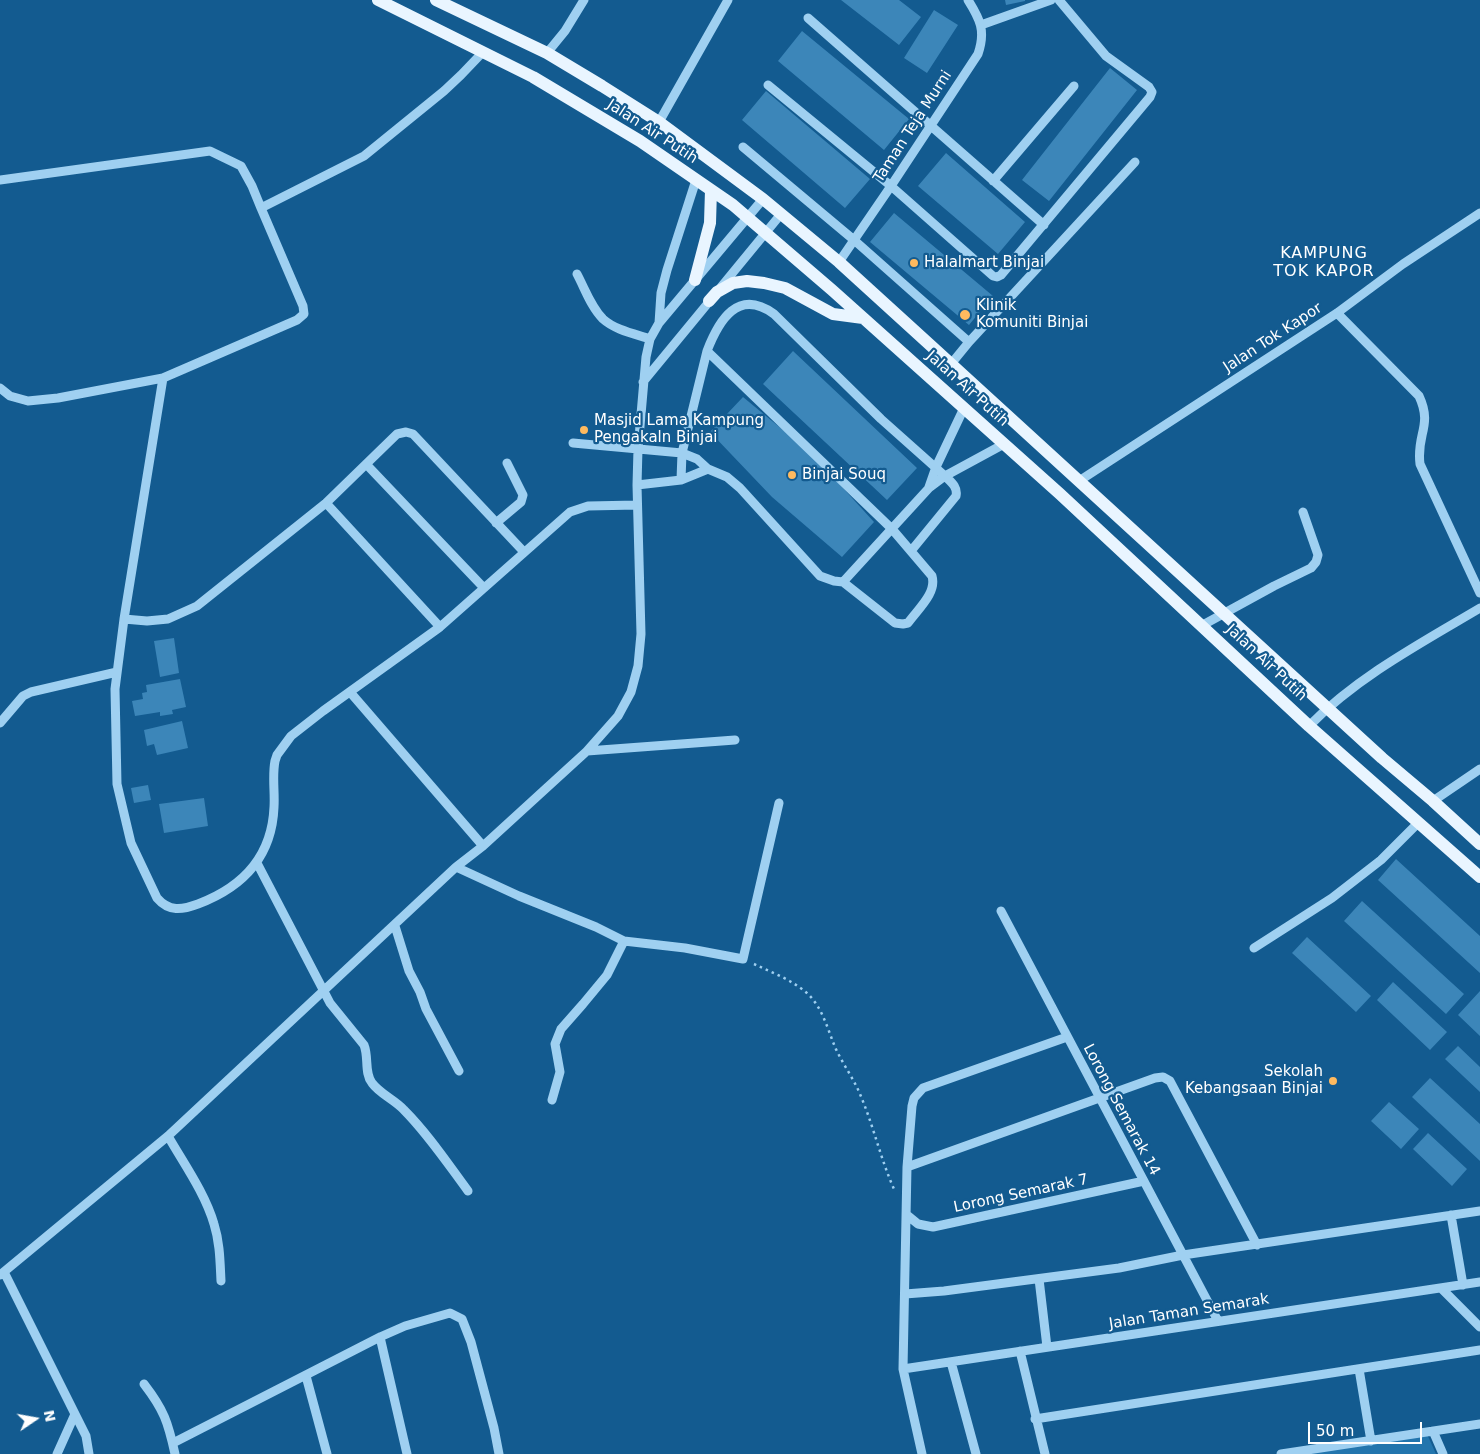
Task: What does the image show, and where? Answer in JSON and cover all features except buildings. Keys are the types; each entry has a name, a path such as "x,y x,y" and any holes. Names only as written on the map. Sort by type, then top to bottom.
{"main road":[{"name":"Jalan Air Putih","path":"378,0 533,77 633,136 711,190 747,218 964,408 1309,726 1480,877"},
{"name":"Jalan Air Putih","path":"436,0 547,53 602,86 659,122 763,199 839,262 1382,758 1480,844"},
{"path":"695,280 710,223 711,190"},
{"path":"710,301 717,292 733,284 747,282 764,283 785,288 833,314 863,318"}],"street":[{"path":"547,53 565,31 584,0"},
{"path":"659,122 728,0"},
{"path":"968,0 981,25 1050,0"},
{"path":"768,85 891,186 993,276 997,277 1001,275 1044,225 1150,97 1152,92 1149,86 1106,56 1059,0"},
{"path":"808,18 1044,225"},
{"name":"Taman Teja Murni","path":"839,262 978,54 982,43 981,25"},
{"path":"261,208 364,156 444,91 461,76 482,52"},
{"path":"993,181 1074,86"},
{"path":"743,147 854,240 969,342"},
{"path":"0,180 210,151 241,166 252,186 303,306 304,314 298,320 163,378 58,398 28,401 10,396 0,388"},
{"path":"951,364 969,342 1136,162"},
{"path":"659,323 661,294 667,270 696,180"},
{"path":"89,1454 86,1436 2,1273 168,1136 456,867 483,846 587,750 618,716 631,692 638,666 641,634 637,505 638,449 643,382 650,340 659,323 763,199"},
{"path":"643,382 781,214"},
{"name":"Jalan Tok Kapor","path":"1079,480 1337,313 1403,264 1480,214"},
{"path":"577,274 595,309 604,320 614,326 650,340"},
{"path":"681,480 682,453 707,351 720,324 734,308 755,304 764,307 774,314 881,419 936,467 955,487 957,491 956,496 911,551"},
{"path":"1337,313 1419,396 1426,422 1419,444 1420,464 1480,593"},
{"path":"573,443 682,453 697,459 708,468 726,476 740,488 820,576 843,582 895,623 908,623 932,590 934,582 932,576 892,529 707,351"},
{"path":"163,378 124,619 115,689 117,784 131,843 157,898 162,905 170,909 194,905 222,892 251,870 257,863 267,844 273,820 274,769 277,755 291,736 440,627 570,512 588,506 637,505"},
{"path":"929,488 936,467 964,408"},
{"path":"124,619 147,621 168,619 197,606 326,503 397,434 406,432 413,434 524,552"},
{"path":"843,582 929,488 945,476 1004,444"},
{"path":"496,523 521,502 523,495 507,463"},
{"path":"366,464 484,588"},
{"path":"637,485 681,480 708,468"},
{"path":"326,503 440,627"},
{"path":"1202,626 1311,568 1316,562 1318,555 1302,512"},
{"path":"1309,726 1327,708 1399,656 1480,608"},
{"path":"0,724 23,696 31,692 118,672"},
{"path":"350,692 483,846"},
{"path":"587,750 735,740"},
{"path":"1433,801 1480,769"},
{"path":"456,867 624,940 685,948 743,959 779,803"},
{"path":"1254,948 1332,898 1382,860 1418,823"},
{"path":"257,863 330,1003 364,1046 368,1073 372,1084 396,1102 410,1116 468,1191"},
{"name":"Lorong Semarak 14","path":"1001,912 1218,1322"},
{"path":"395,926 409,971 426,1009 459,1071"},
{"path":"552,1100 560,1072 555,1044 561,1028 607,975 624,940"},
{"path":"922,1454 903,1369 908,1167 914,1098 923,1088 1067,1037"},
{"path":"908,1167 1155,1078 1163,1077 1170,1081 1257,1244"},
{"path":"168,1136 206,1201 214,1224 219,1248 221,1281"},
{"name":"Lorong Semarak 7","path":"907,1215 918,1224 933,1227 1144,1181"},
{"path":"905,1294 944,1291 1119,1268 1183,1255 1480,1211"},
{"path":"1451,1215 1463,1285"},
{"path":"1039,1278 1047,1347"},
{"name":"Jalan Taman Semarak","path":"903,1369 1480,1282"},
{"path":"1441,1288 1480,1327"},
{"path":"172,1444 380,1337 405,1326 450,1313 462,1319 472,1342 499,1454"},
{"path":"380,1337 407,1454"},
{"path":"1035,1419 1480,1350"},
{"path":"1020,1351 1045,1454"},
{"path":"951,1362 976,1454"},
{"path":"1359,1368 1371,1441"},
{"path":"306,1376 327,1454"},
{"path":"144,1384 159,1404 168,1424 175,1454"},
{"path":"57,1454 75,1414"},
{"path":"1281,1454 1480,1424"},
{"path":"1433,1431 1442,1454"}],"path":[{"path":"743,959 804,990 821,1011 836,1049 862,1099 884,1166 907,1215"}],"shaded area":[{"path":"1427,1434 1436,1454 1301,1454"}],"place":[{"name":"Halalmart Binjai","path":"914,263"},
{"name":"Klinik Komuniti Binjai","path":"965,315"},
{"name":"Masjid Lama Kampung Pengakaln Binjai","path":"584,430"},
{"name":"Binjai Souq","path":"792,475"},
{"name":"Sekolah Kebangsaan Binjai","path":"1333,1081"}],"district":[{"name":"KAMPUNG TOK KAPOR","path":"1324,263"}]}
